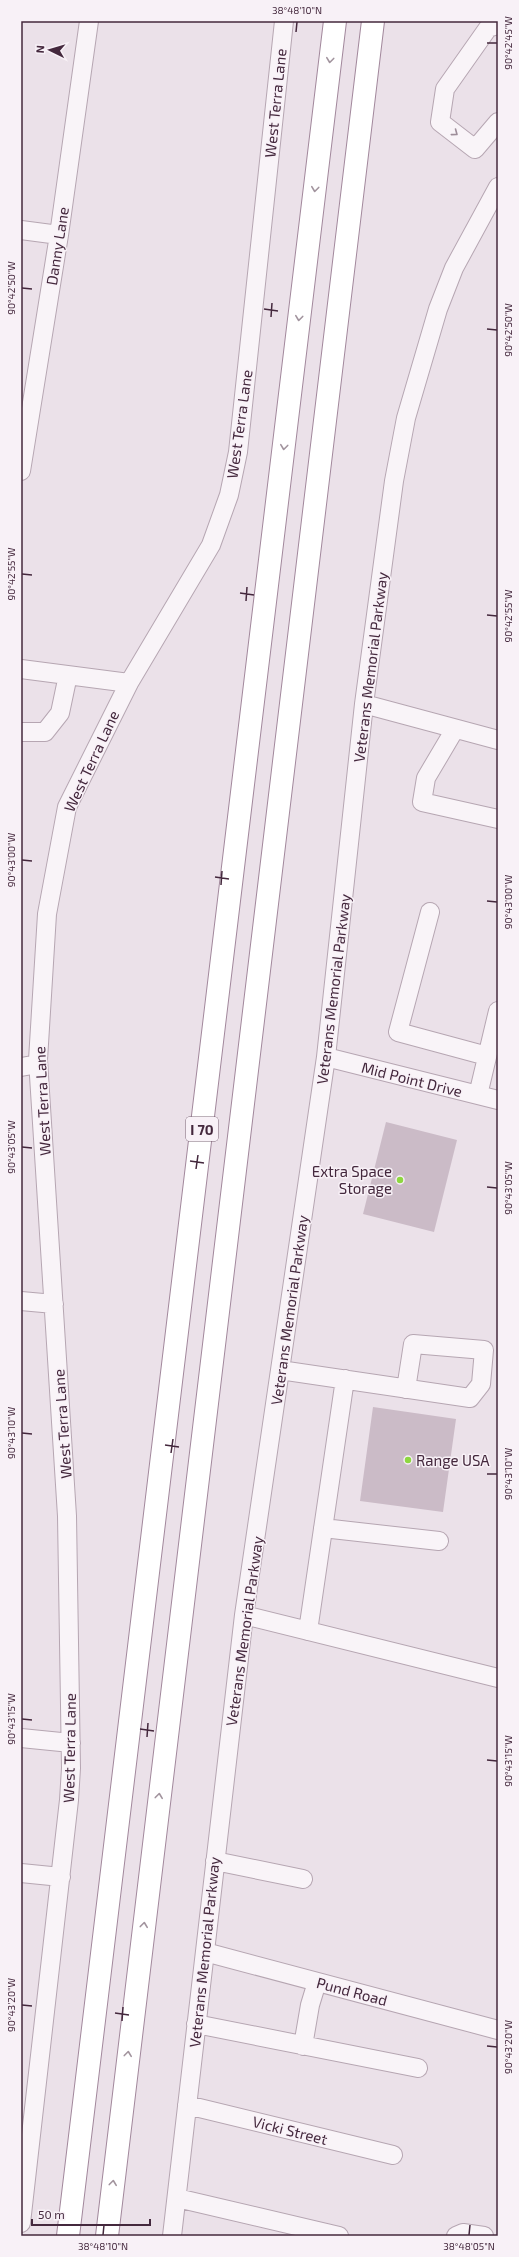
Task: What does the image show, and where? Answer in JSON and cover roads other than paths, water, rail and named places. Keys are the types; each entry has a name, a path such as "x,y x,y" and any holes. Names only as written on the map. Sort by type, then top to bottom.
{"highway":[{"name":"I 70","path":"68,2236 335,21"},
{"name":"I 70","path":"107,2236 373,21"}],"street":[{"name":"Danny Lane","path":"21,471 59,236 89,21"},
{"name":"West Terra Lane","path":"21,2222 28,2113 61,1877 69,1800 72,1743 67,1516 54,1304 30,1066 47,914 67,807 129,683 211,545 229,495 238,452 284,21"},
{"path":"498,25 488,28 445,89 440,122 475,149 498,122"},
{"name":"Veterans Memorial Parkway","path":"172,2236 244,1615 326,1057 364,704 394,481 406,418 426,344 454,268 498,187"},
{"path":"21,230 59,236"},
{"path":"21,669 129,683"},
{"path":"21,732 45,732 60,713 68,675"},
{"path":"364,704 498,740"},
{"path":"455,729 426,778 422,802 498,819"},
{"path":"430,912 398,1032 487,1056"},
{"path":"478,1095 498,1011"},
{"name":"Mid Point Drive","path":"326,1057 498,1100"},
{"path":"21,1302 54,1304"},
{"path":"280,1370 470,1398 481,1384 484,1350 413,1344 406,1388"},
{"path":"308,1631 345,1379"},
{"path":"323,1528 439,1541"},
{"path":"244,1615 498,1678"},
{"path":"21,1738 72,1743"},
{"path":"215,1861 303,1879"},
{"path":"21,1873 61,1877"},
{"name":"Pund Road","path":"205,1952 498,2030"},
{"path":"303,2046 310,2005 317,1982"},
{"path":"196,2024 418,2068"},
{"name":"Vicki Street","path":"187,2105 393,2155"},
{"path":"176,2198 338,2236"},
{"path":"456,2236 463,2233 484,2236"}],"place":[{"name":"Extra Space Storage","path":"400,1180"},
{"name":"Range USA","path":"408,1460"}]}
